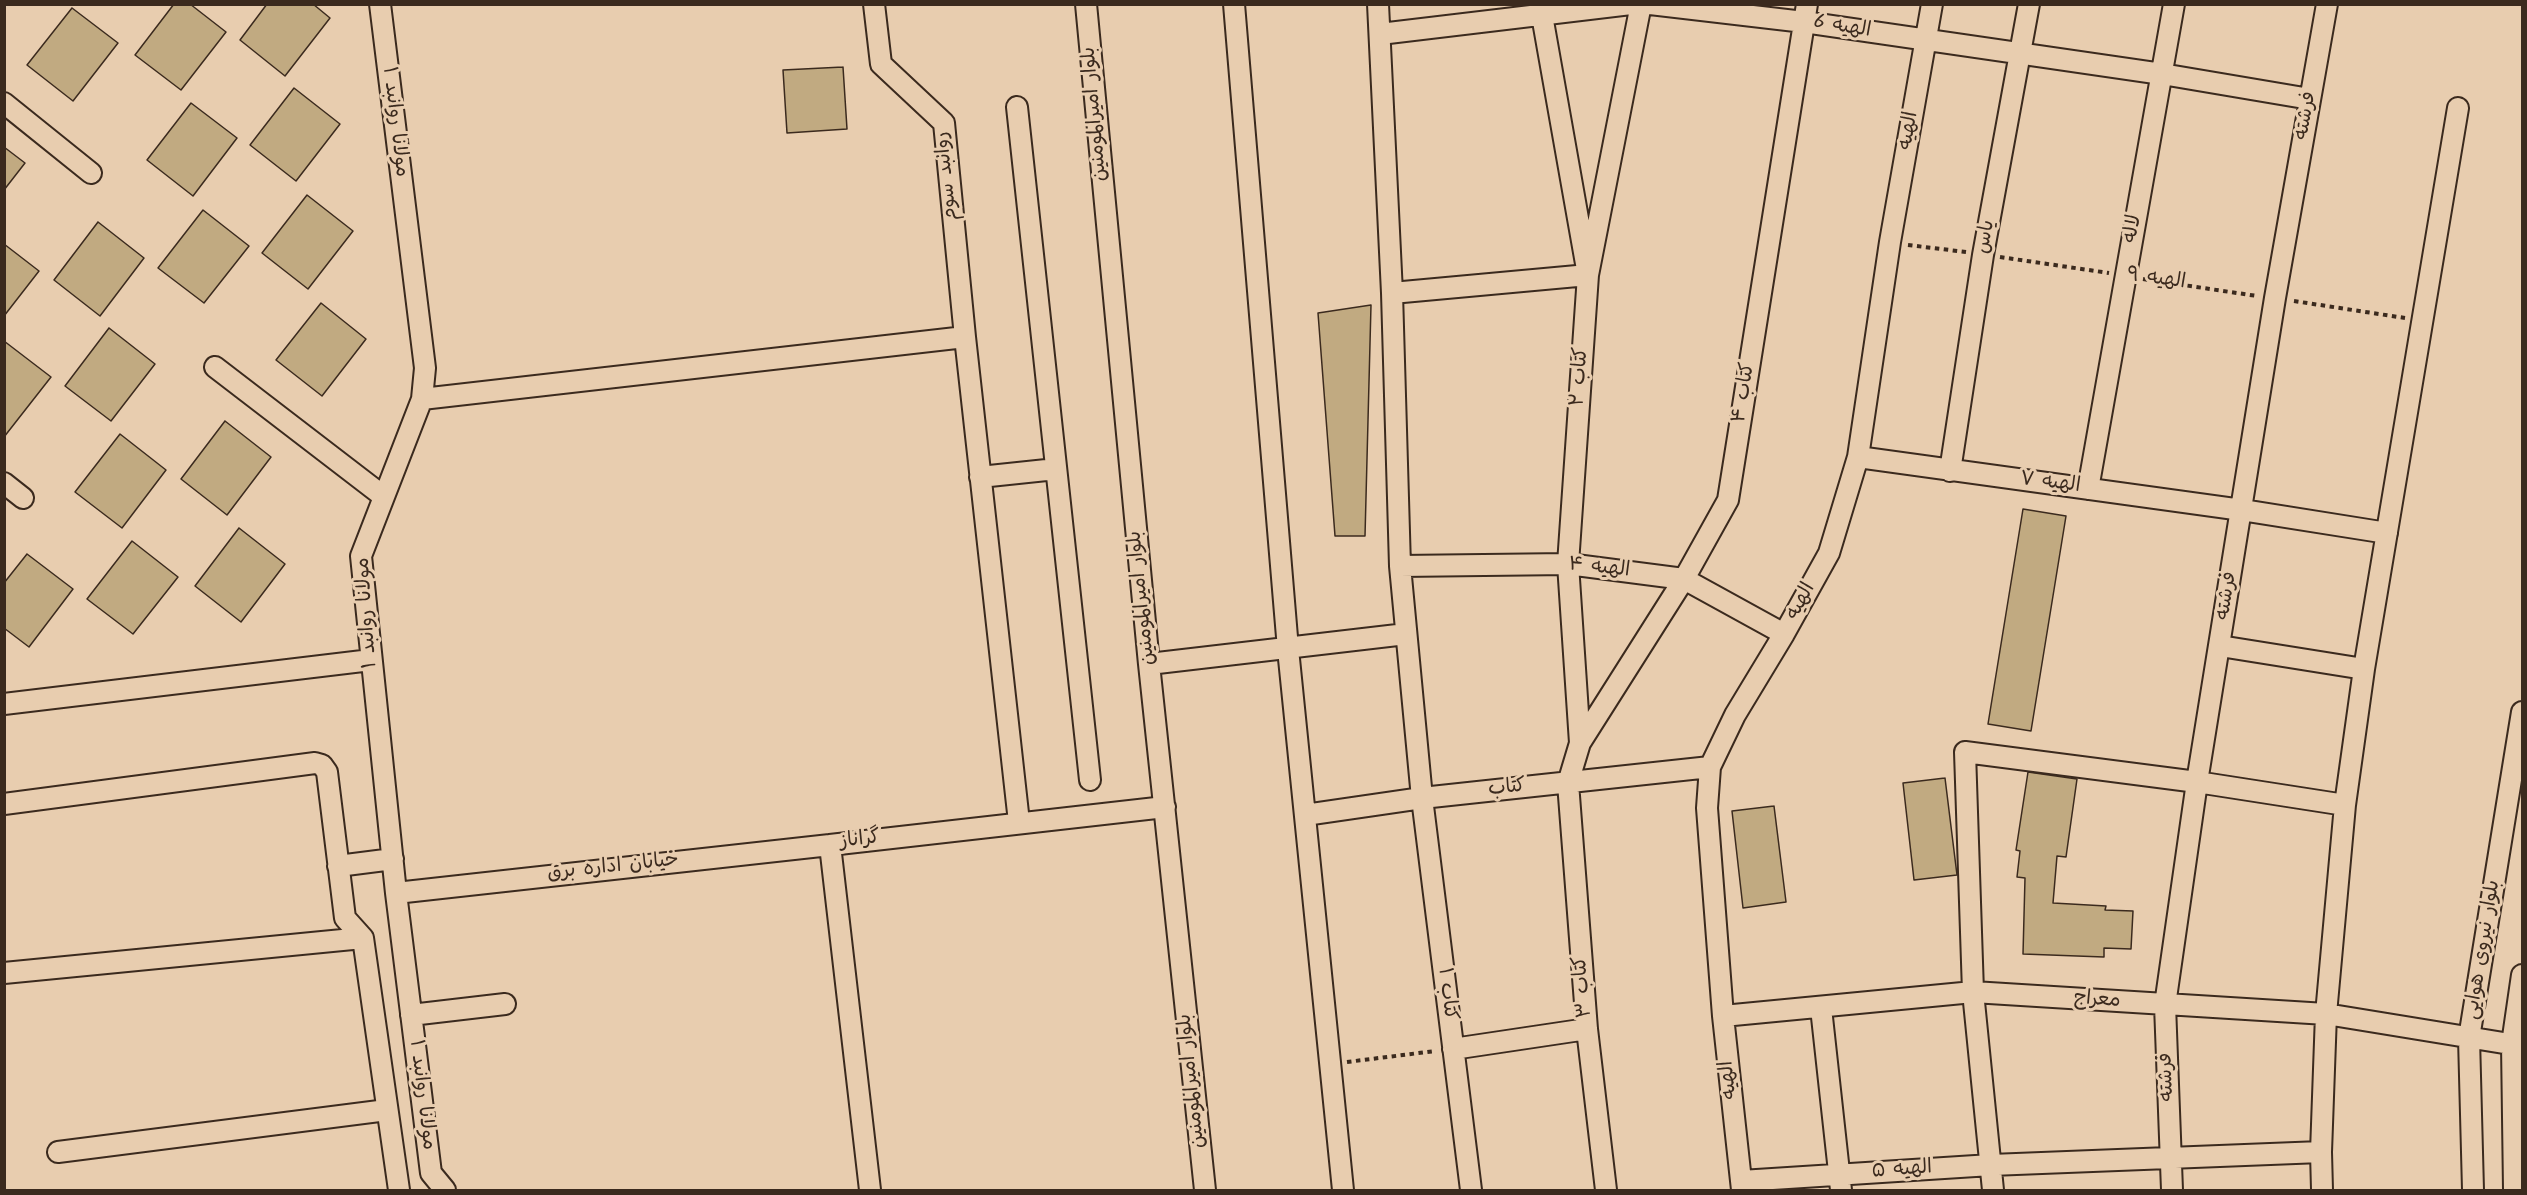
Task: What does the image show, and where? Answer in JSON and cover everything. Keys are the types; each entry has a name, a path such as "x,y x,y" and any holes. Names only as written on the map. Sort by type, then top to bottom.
{"street":[{"name":"مولانا روانبد ۱","path":"380,4 425,368 422,399 361,556 396,893 431,1173 445,1191"},
{"name":"روانبد سوم","path":"874,4 881,64 944,123 980,477 1019,822"},
{"name":"بلوار امیرالمومنین","path":"1086,4 1149,664 1205,1191"},
{"path":"1233,4 1288,649 1332,1064 1343,1191"},
{"name":"کتاب ۱","path":"1378,4 1392,293 1400,566 1422,798 1471,1191"},
{"path":"1380,34 1541,9 1630,4"},
{"path":"1392,293 1588,275 1641,4"},
{"name":"الهیه 6","path":"1650,4 1805,13 1926,41"},
{"name":"الهیه","path":"1742,1186 1723,1016 1707,808 1710,767 1735,715 1829,553 1858,457 1890,242 1932,4"},
{"name":"یاس","path":"1950,471 1983,255 2029,4"},
{"name":"لاله","path":"2088,489 2174,4"},
{"name":"فرشته","path":"2172,1191 2165,1005 2197,782 2275,298 2327,4"},
{"name":"کتاب ۲","path":"1541,9 1588,275 1568,564 1580,743"},
{"name":"کتاب ۴","path":"1580,743 1684,579 1728,500 1805,13"},
{"path":"1926,41 2162,74 2310,99"},
{"path":"4,103 91,173"},
{"path":"1017,107 1090,780"},
{"path":"2322,1191 2321,1152 2326,1014 2345,805 2364,669 2458,108"},
{"path":"422,399 965,337"},
{"path":"215,367 383,496"},
{"name":"الهیه ۷","path":"1858,457 2242,510 2387,533"},
{"path":"980,477 1056,469"},
{"path":"4,483 23,498"},
{"name":"الهیه ۴","path":"1400,566 1568,564 1684,579 1784,634"},
{"path":"1149,664 1406,634"},
{"path":"2220,646 2364,669"},
{"path":"4,704 371,660"},
{"name":"بلوار نیروی هوایی","path":"2473,1191 2469,1038 2523,712"},
{"path":"1568,783 1580,743"},
{"path":"1993,1191 1973,992 1965,752 2197,782 2345,805"},
{"path":"4,804 315,763 322,765 327,772 345,918 363,938 399,1191"},
{"name":"کتاب","path":"1305,815 1422,798 1710,767"},
{"name":"کتاب ۳","path":"1568,783 1587,1029 1605,1191"},
{"name":"گراناز","path":"870,1191 830,845 1165,807"},
{"name":"خیابان اداره برق","path":"396,893 830,845"},
{"path":"338,866 393,860"},
{"path":"4,973 363,938"},
{"path":"2514,1191 2517,1045 2523,975"},
{"name":"معراج","path":"1723,1016 1973,992 2326,1014 2517,1045"},
{"path":"411,1015 505,1004"},
{"path":"1821,1008 1840,1183"},
{"path":"1453,1049 1587,1029"},
{"path":"58,1152 387,1110"},
{"name":"الهیه ۵","path":"1742,1186 1840,1183 1991,1165 2321,1152"}],"path":[{"name":"الهیه ۹","path":"1890,242 2422,321"},
{"path":"1332,1064 1453,1049"}],"building":[{"path":"174,4 190,4 226,32 181,90 135,55"},
{"path":"267,4 313,4 330,18 285,76 240,40"},
{"path":"72,8 118,43 73,101 27,65"},
{"path":"843,67 847,129 787,133 783,70"},
{"path":"294,88 340,124 296,181 250,145"},
{"path":"191,103 237,138 193,196 147,160"},
{"path":"4,147 25,163 4,190"},
{"path":"307,195 353,231 308,289 262,253"},
{"path":"203,210 249,246 204,303 158,268"},
{"path":"98,222 144,258 100,316 54,280"},
{"path":"4,244 39,271 4,316"},
{"path":"321,303 366,339 322,396 276,360"},
{"path":"1371,305 1365,536 1335,536 1318,313"},
{"path":"109,328 155,364 111,421 65,386"},
{"path":"4,341 51,377 4,437"},
{"path":"225,421 271,457 227,515 181,479"},
{"path":"120,434 166,470 122,528 75,492"},
{"path":"2023,509 2066,516 2031,731 1988,724"},
{"path":"239,528 285,564 241,622 195,586"},
{"path":"132,541 178,577 133,634 87,599"},
{"path":"27,554 73,589 29,647 4,628 4,583"},
{"path":"2028,772 2077,779 2066,857 2057,856 2053,903 2106,906 2105,910 2133,911 2131,949 2104,948 2104,957 2023,954 2025,878 2017,877 2020,851 2016,850"},
{"path":"1945,778 1957,875 1914,880 1903,783"},
{"path":"1774,806 1786,902 1743,908 1732,811"}]}
